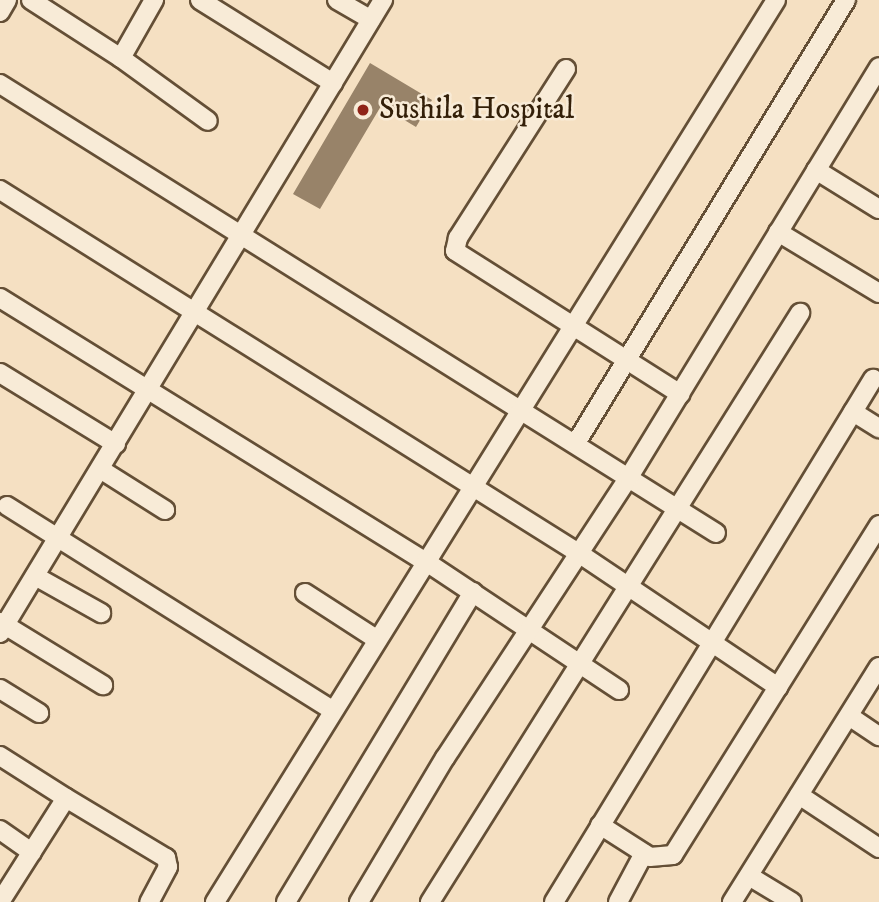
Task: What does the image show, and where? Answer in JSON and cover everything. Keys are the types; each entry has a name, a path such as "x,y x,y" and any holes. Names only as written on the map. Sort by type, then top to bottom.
{"street":[{"path":"0,12 8,0"},
{"path":"31,0 121,58 208,121"},
{"path":"121,58 154,0"},
{"path":"200,0 333,83"},
{"path":"337,0 371,20"},
{"path":"103,685 2,626 116,444 383,0"},
{"path":"215,902 471,484 523,409 776,0"},
{"path":"576,443 846,0"},
{"path":"359,902 445,758 629,477 879,67"},
{"path":"566,69 454,245 460,254 572,329 680,394"},
{"path":"0,84 239,236 523,409 716,533"},
{"path":"816,170 879,208"},
{"path":"0,190 193,315 471,484 778,687"},
{"path":"778,232 879,293"},
{"path":"0,298 425,561 619,690"},
{"path":"430,902 578,661 678,511 800,313"},
{"path":"0,373 116,444"},
{"path":"554,902 873,379"},
{"path":"853,412 879,428"},
{"path":"100,469 165,510"},
{"path":"7,506 332,710"},
{"path":"600,825 644,853 661,859 682,843 879,525"},
{"path":"35,576 101,613"},
{"path":"286,902 472,592"},
{"path":"305,593 376,639"},
{"path":"732,902 879,667"},
{"path":"0,689 38,713"},
{"path":"849,716 879,737"},
{"path":"0,756 166,858 168,867 149,902"},
{"path":"799,795 879,848"},
{"path":"0,902 66,798"},
{"path":"0,830 32,852"},
{"path":"618,902 644,853"},
{"path":"749,876 792,902"}],"building":[{"path":"370,63 432,100 416,127 381,106 320,209 293,194"}],"place":[{"name":"Sushila Hospital","path":"363,110"}]}
